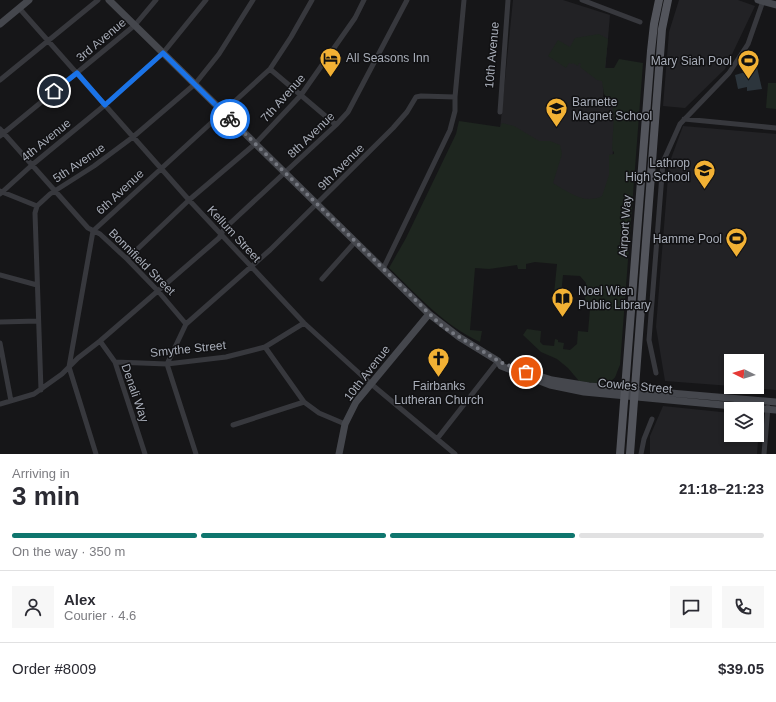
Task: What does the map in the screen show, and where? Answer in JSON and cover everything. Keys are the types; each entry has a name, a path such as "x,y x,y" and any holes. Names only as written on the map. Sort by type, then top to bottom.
{"main road":[{"path":"0,24 29,0"},
{"name":"Cowles Street","path":"109,0 429,314 459,338 500,363 550,385 584,392 624,393 776,410"},
{"name":"Airport Way","path":"620,454 650,59 654,24 659,0"},
{"name":"Airport Way","path":"630,454 661,36 668,0"},
{"path":"761,1 776,6"},
{"name":"10th Avenue","path":"339,454 345,424 356,402 429,314"},
{"name":"Cowles Street","path":"634,394 772,401"}],"street":[{"path":"0,80 98,0"},
{"name":"3rd Avenue","path":"1,132 77,73 135,25 156,0"},
{"name":"4th Avenue","path":"0,193 105,105 163,53 206,0"},
{"name":"5th Avenue","path":"37,206 55,191 94,166 133,137 195,84 219,54 254,0"},
{"name":"6th Avenue","path":"96,454 69,367 93,231 161,168 224,113 270,69 312,0"},
{"name":"7th Avenue","path":"127,259 189,200 255,144 301,95 355,18 364,0"},
{"name":"8th Avenue","path":"0,404 34,394 69,367 219,238 224,229 336,125 348,112 407,0"},
{"path":"383,269 453,121 464,0"},
{"name":"10th Avenue","path":"500,112 508,0"},
{"path":"582,0 640,22"},
{"path":"656,373 649,340 663,162 670,142 684,119 719,84 735,65 752,36 761,1"},
{"name":"Kellum Street","path":"19,8 49,40 189,200 222,233 251,267 304,323 370,384 455,454"},
{"path":"270,69 336,125"},
{"name":"9th Avenue","path":"167,364 186,324 251,267 317,205 393,128 407,112 416,97 455,97"},
{"path":"684,119 776,128"},
{"name":"Bonnifield Street","path":"1,132 88,228 100,234 127,259 158,291 186,324"},
{"path":"0,193 37,206 35,213 41,390"},
{"path":"322,279 355,242"},
{"path":"0,275 37,285"},
{"path":"0,322 38,321"},
{"name":"Smythe Street","path":"115,362 167,364 226,357 265,347 304,323"},
{"name":"Denali Way","path":"100,341 115,362 145,454"},
{"path":"0,343 11,401"},
{"path":"265,347 304,402 319,413 345,424"},
{"path":"436,439 500,363"},
{"path":"167,364 196,454"},
{"path":"764,454 768,410 772,401"},
{"path":"233,425 304,402"},
{"path":"641,454 644,439 652,420"}],"shaded area":[{"name":"Barnette Magnet School","path":"513,0 563,0 610,15 603,97 617,99 607,226 497,159"},
{"path":"679,0 738,0 755,6 725,69 685,108 663,106 669,32"},
{"path":"599,34 608,39 605,68 614,68 619,59 643,63 620,365 615,378 611,381 602,382 601,384 579,381 568,368 557,359 541,352 523,335 527,329 541,331 540,342 543,345 554,346 555,339 558,340 558,342 564,343 563,349 570,350 577,344 578,331 588,332 590,309 585,301 586,283 580,276 563,275 561,295 554,294 557,264 535,262 526,264 526,269 518,269 517,265 489,269 475,268 470,330 482,331 480,342 443,319 389,268 406,238 456,134 459,121 500,127 502,123 514,126 539,141 550,141 560,145 562,154 553,183 583,198 589,199 602,196 609,175 609,155 614,154 612,150 614,114 612,103 604,94 602,81 597,80 580,67 581,64 579,63 578,66 573,63 569,63 566,68 548,56 558,40 570,47 575,38"},
{"name":"Mary Siah Pool","path":"756,63 762,89 747,91 747,87 738,89 735,75 749,71 748,65"},
{"path":"768,83 776,83 776,109 766,108"},
{"path":"683,126 776,134 776,390 764,389 764,354 724,354 724,385 665,381 656,327 669,164"},
{"path":"663,406 724,412 724,442 758,442 757,454 650,454 650,436"}],"way so far":[{"path":"230,119 443,327 500,362 526,372"}],"place":[{"name":"All Seasons Inn","path":"331,78"},
{"name":"Mary Siah Pool","path":"748,80"},
{"name":"Barnette Magnet School","path":"557,128"},
{"name":"Lathrop High School","path":"705,190"},
{"name":"Hamme Pool","path":"737,258"},
{"name":"Noel Wien Public Library","path":"562,318"},
{"name":"Fairbanks Lutheran Church","path":"439,378"}],"route":[{"path":"54,91 77,73 105,105 163,53 230,119"}]}
